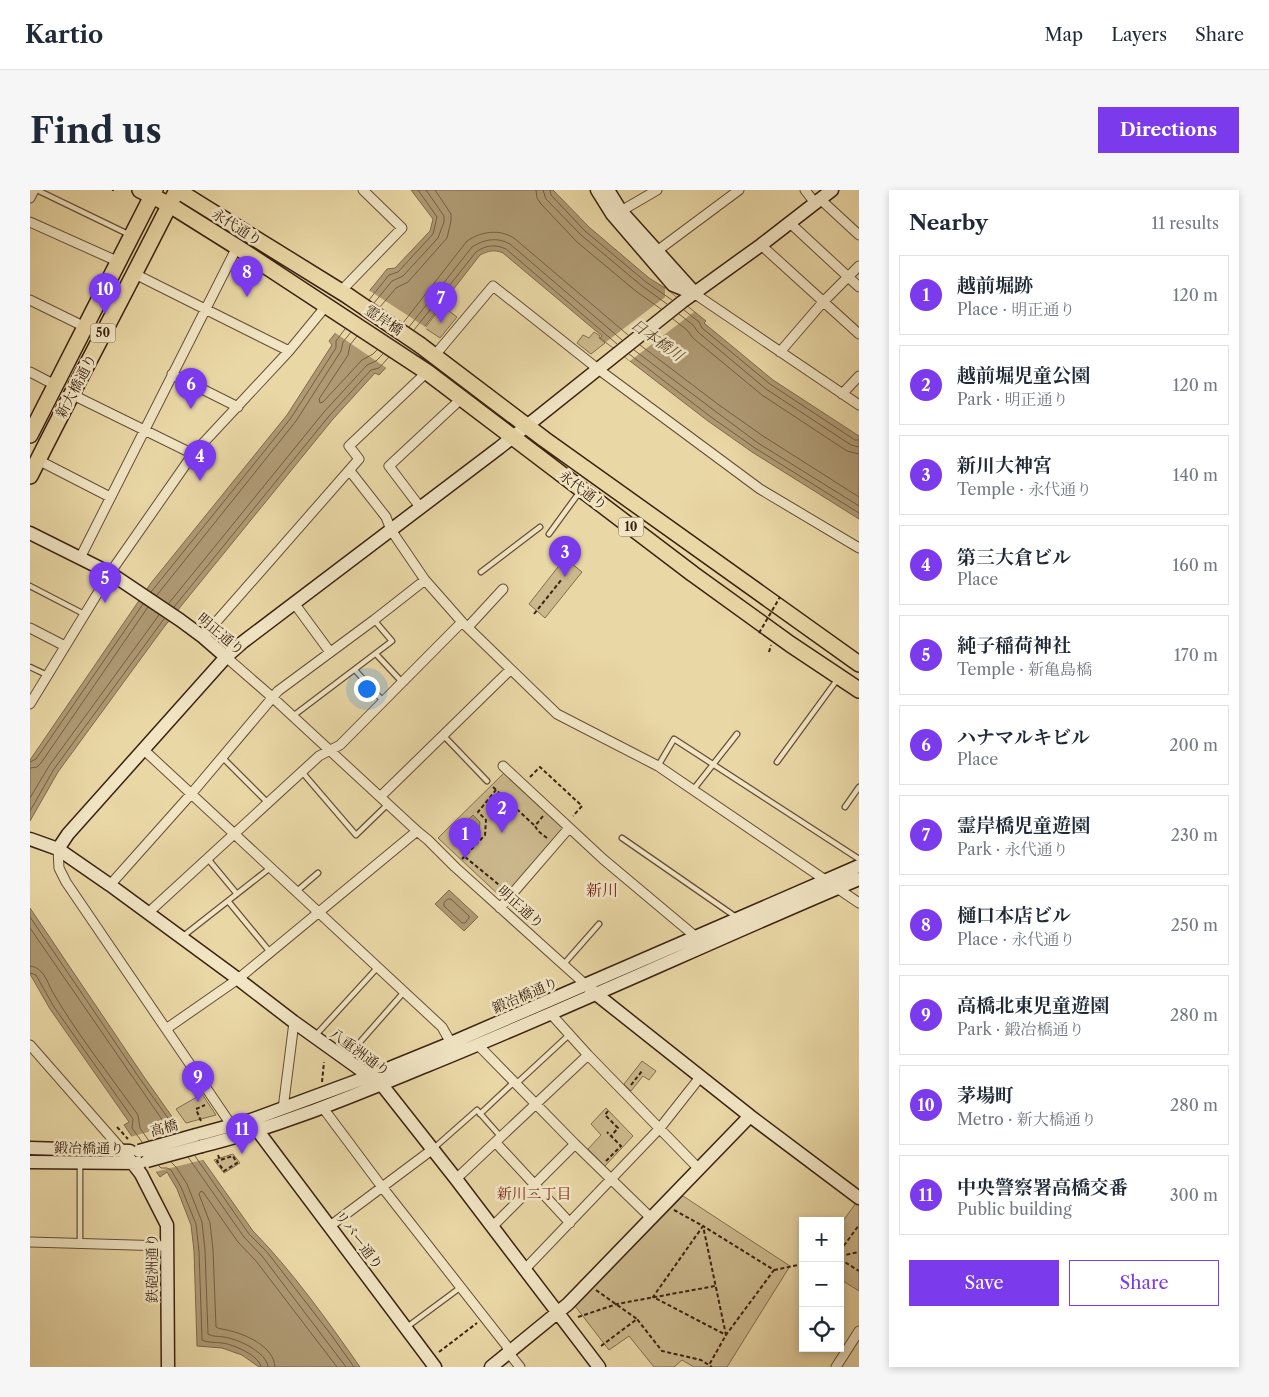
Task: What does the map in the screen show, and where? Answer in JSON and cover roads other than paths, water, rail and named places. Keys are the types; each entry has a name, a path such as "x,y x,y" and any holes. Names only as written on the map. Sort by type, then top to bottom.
{"main road":[{"name":"新大橋通り","path":"30,476 177,190"},
{"name":"永代通り","path":"177,190 344,294"},
{"name":"新大橋通り","path":"30,435 132,236 149,192"},
{"name":"永代通り","path":"149,192 331,309"},
{"name":"霊岸橋","path":"344,294 420,344"},
{"name":"霊岸橋","path":"331,309 406,359"},
{"name":"永代通り","path":"420,344 527,426 859,664"},
{"name":"永代通り","path":"406,359 462,398 701,580 790,644 859,690"}],"street":[{"path":"30,198 36,190"},
{"path":"344,294 402,228 363,190"},
{"path":"597,190 612,214 673,285 695,294 859,405"},
{"path":"608,190 621,211 695,294"},
{"path":"621,211 657,190"},
{"path":"657,251 739,190"},
{"path":"805,190 859,235"},
{"path":"232,1126 66,882 59,868 58,849 66,836 226,657 294,603 513,438 682,302 761,245 832,190"},
{"path":"30,222 119,262"},
{"path":"790,222 859,287"},
{"path":"761,245 859,334"},
{"path":"80,558 237,247"},
{"path":"780,352 823,302 859,266"},
{"path":"135,274 289,351"},
{"path":"435,355 493,286 598,369 760,489 859,548"},
{"path":"30,300 85,328"},
{"path":"30,704 110,573 193,454 331,309"},
{"path":"30,372 55,385"},
{"path":"203,637 359,459 349,446 427,372"},
{"path":"172,374 238,406"},
{"path":"842,394 859,376"},
{"path":"71,394 193,454"},
{"path":"420,507 389,466 462,398"},
{"path":"38,460 110,497"},
{"path":"350,470 386,516 391,530 425,580 510,670 557,714 658,766 859,903"},
{"name":"明正通り","path":"30,533 110,573 203,637 381,796 455,867 596,994 750,1116 859,1198"},
{"path":"110,885 192,794 272,697 425,580"},
{"path":"148,913 319,756 340,745 402,682 503,589"},
{"path":"294,603 330,652"},
{"path":"30,628 65,646"},
{"path":"381,796 510,670"},
{"path":"144,750 442,1027 451,1043"},
{"path":"503,766 603,859 696,937"},
{"path":"500,908 555,844 567,826"},
{"path":"166,1029 238,979 417,831"},
{"name":"八重洲通り","path":"30,839 58,849 110,885 382,1085 493,1226 599,1367"},
{"name":"鍛冶橋通り","path":"200,1135 284,1108 451,1043 859,866"},
{"name":"鍛冶橋通り","path":"200,1135 258,1131 323,1108 551,1014 859,880"},
{"path":"551,1014 588,1055 699,1169"},
{"path":"284,1108 294,1022"},
{"path":"30,1045 126,1146"},
{"path":"478,1045 575,1144 652,1218"},
{"path":"456,1179 588,1055"},
{"path":"525,1269 660,1128 701,1076"},
{"path":"323,1108 485,1317 520,1367"},
{"path":"491,1367 558,1313 750,1116"},
{"name":"リバー通り","path":"258,1131 435,1367"},
{"name":"高橋","path":"139,1151 200,1135"},
{"name":"高橋","path":"141,1163 200,1135"},
{"path":"498,1140 535,1185 570,1223"},
{"path":"493,1226 575,1144"},
{"name":"鍛冶橋通り","path":"31,1147 126,1146 139,1151"},
{"name":"鉄砲洲通り","path":"126,1146 141,1163 167,1225 168,1367"},
{"path":"330,1226 433,1149"},
{"name":"鍛冶橋通り","path":"30,1162 141,1163"},
{"path":"30,1242 168,1246"},
{"path":"836,1367 859,1331"}],"lane":[{"path":"36,190 132,236"},
{"path":"549,534 582,489"},
{"path":"481,572 540,527"},
{"path":"30,586 85,614"},
{"path":"292,716 392,641 374,620"},
{"path":"376,654 402,682"},
{"path":"30,667 47,675"},
{"path":"355,670 383,701"},
{"path":"777,762 803,725 805,726 838,676"},
{"path":"693,790 737,734"},
{"path":"443,735 487,781"},
{"path":"658,766 674,739 859,859"},
{"path":"222,757 268,803"},
{"path":"302,772 356,835 388,804"},
{"path":"845,807 859,787"},
{"path":"622,838 738,919"},
{"path":"208,858 237,894"},
{"path":"182,938 271,867"},
{"path":"297,891 318,873"},
{"path":"228,901 270,952"},
{"path":"563,965 599,924"},
{"path":"315,1037 378,967"},
{"path":"345,1059 405,992"},
{"path":"480,1114 570,1034"},
{"path":"433,1149 477,1110 498,1140"},
{"path":"80,1163 80,1244"},
{"path":"406,1328 462,1287"}],"water":[{"name":"日本橋川","path":"411,190 553,190 589,227 649,278 665,288 706,321 704,323 773,380 859,436 859,519 752,452 708,421 600,338 602,336 503,253 486,252 480,255 425,326 379,375 375,373 333,419 164,627 58,772 30,821 30,760 151,583 287,415 332,345 329,341 387,269 395,268 430,231 433,219"},
{"path":"473,815 480,822 479,833 468,844 464,840 475,827 456,832"},
{"path":"449,890 478,917 464,931 435,904"},
{"path":"30,908 144,1077 253,1231 296,1280 360,1367 259,1367 242,1355 222,1348 197,1346 194,1251 191,1225 177,1189 167,1172 160,1177 124,1125 129,1122 50,1009 30,974"}],"place":[{"name":"樋口本店ビル","path":"247,297"},
{"name":"茅場町","path":"105,314"},
{"name":"霊岸橋児童遊園","path":"441,323"},
{"name":"ハナマルキビル","path":"191,409"},
{"name":"第三大倉ビル","path":"200,481"},
{"name":"新川大神宮","path":"565,577"},
{"name":"純子稲荷神社","path":"105,603"},
{"name":"越前堀児童公園","path":"502,833"},
{"name":"越前堀跡","path":"465,859"},
{"name":"高橋北東児童遊園","path":"198,1102"},
{"name":"中央警察署高橋交番","path":"242,1154"}],"district":[{"name":"新川","path":"602,890"},
{"name":"新川二丁目","path":"534,1194"}]}
